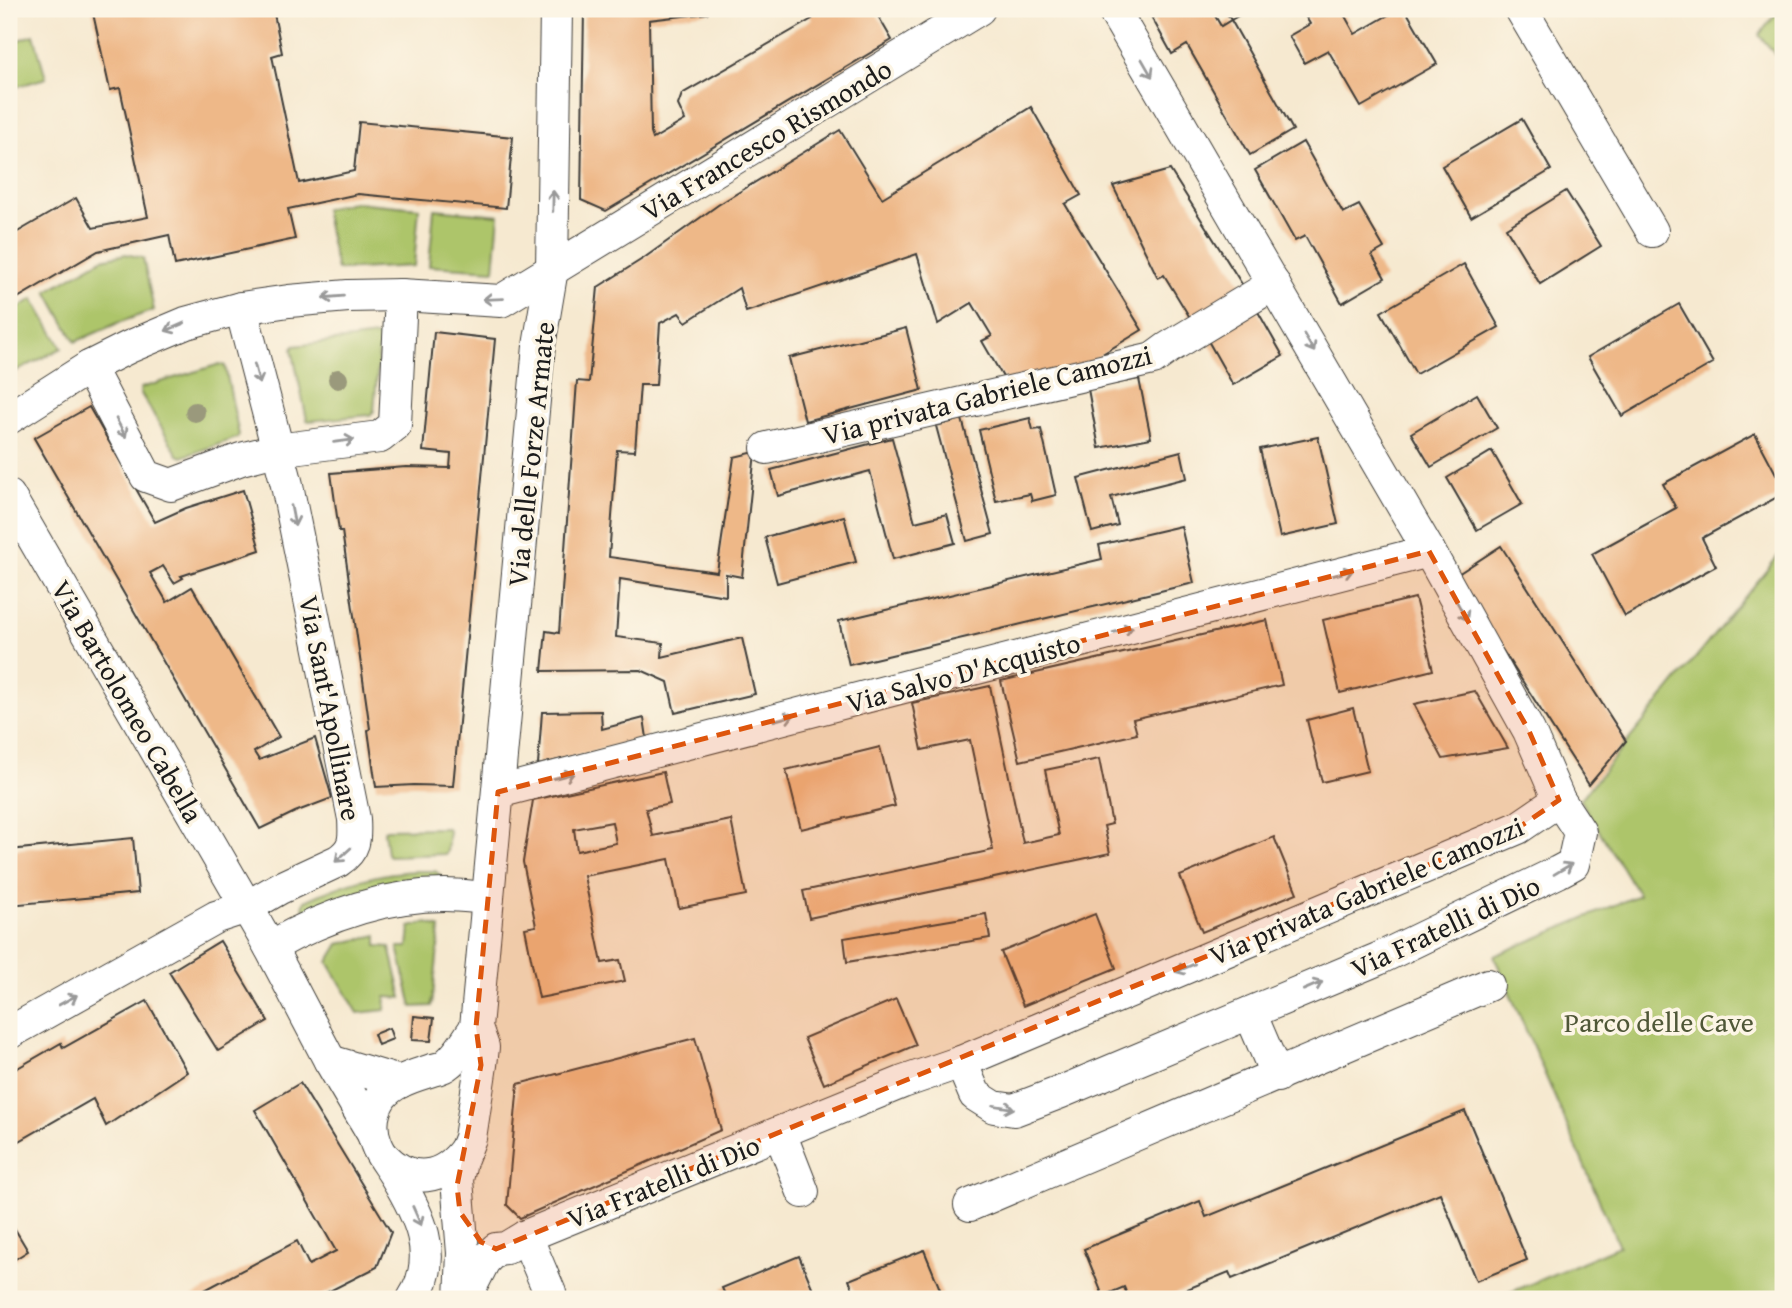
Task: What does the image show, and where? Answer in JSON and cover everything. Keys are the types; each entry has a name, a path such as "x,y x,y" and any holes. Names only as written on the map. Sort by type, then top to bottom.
{"street":[{"name":"Via delle Forze Armate","path":"463,1299 463,1253 457,1180 468,1138 483,1047 476,1027 539,346 552,269 556,9"},
{"name":"Via Francesco Rismondo","path":"9,418 89,368 129,347 186,323 241,308 348,296 401,295 501,301 979,9"},
{"path":"1113,9 1429,551 1529,731 1559,800"},
{"path":"1521,9 1652,231"},
{"name":"Via privata Gabriele Camozzi","path":"767,448 1153,359 1275,284"},
{"path":"89,368 146,476 171,485 241,459 276,450 380,437 395,425 401,295"},
{"name":"Via Sant'Apollinare","path":"9,1033 216,918 247,907 342,858 353,846 354,819 298,539 241,308"},
{"name":"Via Bartolomeo Cabella","path":"9,496 247,907"},
{"name":"Via Salvo D'Acquisto","path":"498,792 1429,551"},
{"name":"Via privata Gabriele Camozzi","path":"780,1133 903,1082 961,1062 1518,828 1559,800"},
{"name":"Via Fratelli di Dio","path":"961,1062 975,1095 994,1107 1014,1110 1378,959 1573,864 1580,832 1559,800"},
{"path":"270,947 330,919 394,900 446,895 488,898"},
{"path":"247,907 330,1061 412,1204 422,1227 425,1266 413,1299"},
{"path":"970,1205 1488,985"},
{"path":"1250,1013 1277,1076"},
{"path":"330,1061 406,1079 437,1079 458,1092 470,1113 468,1138 458,1160 438,1173 414,1175 392,1165 378,1145 373,1121 381,1098 390,1088 406,1079 445,1066 476,1027"},
{"name":"Via Fratelli di Dio","path":"463,1299 484,1261 496,1250 780,1133 803,1192"},
{"path":"460,1212 481,1242 496,1250"},
{"path":"526,1236 550,1293"}],"highlighted area":[{"path":"1429,551 1529,731 1559,800 1518,828 496,1249 481,1242 460,1212 457,1186 481,1065 476,1027 498,792"}],"green space":[{"path":"1780,9 1783,9 1783,63 1759,35"},
{"path":"34,35 46,78 9,89 9,43"},
{"path":"354,202 419,208 414,266 337,270 324,209"},
{"path":"434,209 499,215 494,270 429,266"},
{"path":"126,254 143,258 154,310 75,342 47,291 102,259"},
{"path":"33,299 62,348 9,375 9,313"},
{"path":"377,336 380,339 374,411 370,415 307,420 292,349 294,346"},
{"path":"220,364 225,366 239,435 182,457 178,455 140,392 141,388"},
{"name":"Parco delle Cave","path":"1783,550 1783,1299 1495,1299 1619,1246 1494,956 1639,895 1580,800"},
{"path":"386,829 449,830 445,854 387,854"},
{"path":"435,871 440,875 440,884 307,915 303,907 305,901 347,884 375,876"},
{"path":"427,923 440,928 432,1006 412,1007 398,947 408,947 410,927"},
{"path":"377,935 377,946 390,947 402,998 386,997 385,1010 358,1013 328,962 339,944"}],"building":[{"path":"92,9 273,9 282,53 272,56 299,183 354,171 359,122 513,137 506,208 358,194 288,209 295,239 175,265 169,235 98,251 9,303 9,237 76,198 93,228 148,217 120,88 110,90"},
{"path":"584,9 708,9 708,13 649,20 653,139 685,120 678,105 682,94 812,19 805,9 874,9 892,40 606,211 581,200"},
{"path":"1147,9 1211,9 1221,26 1231,20 1293,130 1250,155 1187,45 1172,54"},
{"path":"1224,9 1250,9 1231,20"},
{"path":"1301,9 1341,9 1355,34 1399,9 1405,9 1437,64 1361,107 1328,50 1304,63 1289,36 1310,24"},
{"path":"1031,107 1081,195 1065,204 1142,330 1084,365 1007,384 982,341 992,336 972,303 938,324 917,254 746,312 739,288 686,322 679,313 660,323 656,385 640,385 635,451 617,450 609,557 717,572 734,457 755,452 742,577 726,574 726,596 620,579 616,637 663,643 662,657 742,638 755,694 675,713 668,682 641,670 542,671 546,631 559,633 577,381 589,382 598,287 718,205 840,130 882,198"},
{"path":"1522,119 1551,170 1471,217 1442,166"},
{"path":"1303,142 1343,213 1359,205 1384,248 1372,255 1385,278 1342,303 1305,236 1295,241 1255,170"},
{"path":"1170,170 1245,289 1192,321 1164,275 1158,278 1113,186"},
{"path":"1566,191 1601,246 1540,284 1506,228"},
{"path":"1464,264 1499,327 1416,374 1381,312"},
{"path":"1679,304 1713,363 1622,416 1588,357"},
{"path":"1257,310 1283,356 1233,385 1207,339"},
{"path":"906,328 922,390 805,421 789,358"},
{"path":"434,332 495,339 453,786 376,787 342,531 339,531 331,473 406,467 450,468 451,454 423,451"},
{"path":"1139,379 1151,438 1099,448 1088,389"},
{"path":"1477,394 1497,428 1431,467 1411,433"},
{"path":"89,407 155,522 186,508 243,490 260,550 181,576 183,578 174,583 163,566 150,573 167,602 192,587 279,737 254,752 259,760 315,738 332,798 260,829 34,438"},
{"path":"1030,418 1033,430 1041,429 1056,495 1032,501 1030,494 996,501 979,430"},
{"path":"962,419 993,534 967,541 936,426"},
{"path":"1755,434 1783,487 1783,494 1702,538 1716,566 1625,616 1592,554 1676,508 1663,484"},
{"path":"1318,437 1338,524 1280,537 1260,449"},
{"path":"892,438 915,522 947,514 955,543 893,559 870,471 778,496 771,470"},
{"path":"1181,451 1187,478 1111,497 1118,525 1092,532 1078,478"},
{"path":"1492,451 1522,504 1477,530 1447,478"},
{"path":"844,516 856,562 777,583 765,537"},
{"path":"1181,526 1194,583 849,665 839,621 1102,559 1099,545"},
{"path":"1501,546 1626,741 1589,785 1455,576"},
{"path":"1415,598 1433,670 1340,693 1323,620"},
{"path":"1267,620 1282,685 1133,719 1137,734 1020,761 1001,681"},
{"path":"990,686 1023,843 1059,835 1045,770 1099,759 1112,824 1104,826 1110,853 809,918 803,891 993,850 970,740 922,750 912,703"},
{"path":"1475,691 1508,748 1443,759 1414,704"},
{"path":"1353,708 1368,771 1322,782 1307,720"},
{"path":"601,711 602,729 644,718 647,738 538,765 542,712"},
{"path":"880,747 895,806 801,829 786,770"},
{"path":"663,772 670,804 646,809 653,836 731,820 746,895 679,908 669,859 584,876 602,963 620,960 625,981 539,998 525,928 536,926 523,862 533,800","holes":["612,822 616,843 577,851 574,829"]},
{"path":"1274,837 1297,893 1202,932 1180,876"},
{"path":"133,838 138,893 9,905 9,850"},
{"path":"986,914 990,938 847,962 844,938"},
{"path":"1095,914 1116,968 1023,1006 1001,952"},
{"path":"220,941 268,1021 218,1051 169,972"},
{"path":"896,999 916,1045 824,1084 804,1038"},
{"path":"147,1001 187,1072 106,1126 93,1099 9,1147 9,1073 61,1043 63,1048"},
{"path":"414,1016 434,1018 431,1041 412,1040"},
{"path":"389,1028 393,1039 378,1045 374,1034"},
{"path":"695,1038 721,1130 520,1218 507,1205 518,1084"},
{"path":"300,1083 391,1232 377,1267 314,1299 188,1299 297,1241 309,1265 336,1251 255,1110"},
{"path":"1465,1111 1527,1260 1476,1281 1440,1193 1232,1279 1229,1272 1163,1299 1129,1299 1124,1287 1103,1296 1084,1249 1200,1201 1206,1217"},
{"path":"9,1219 28,1251 9,1263"},
{"path":"924,1250 944,1299 857,1299 849,1280"},
{"path":"799,1256 817,1299 727,1299 722,1288"}]}
